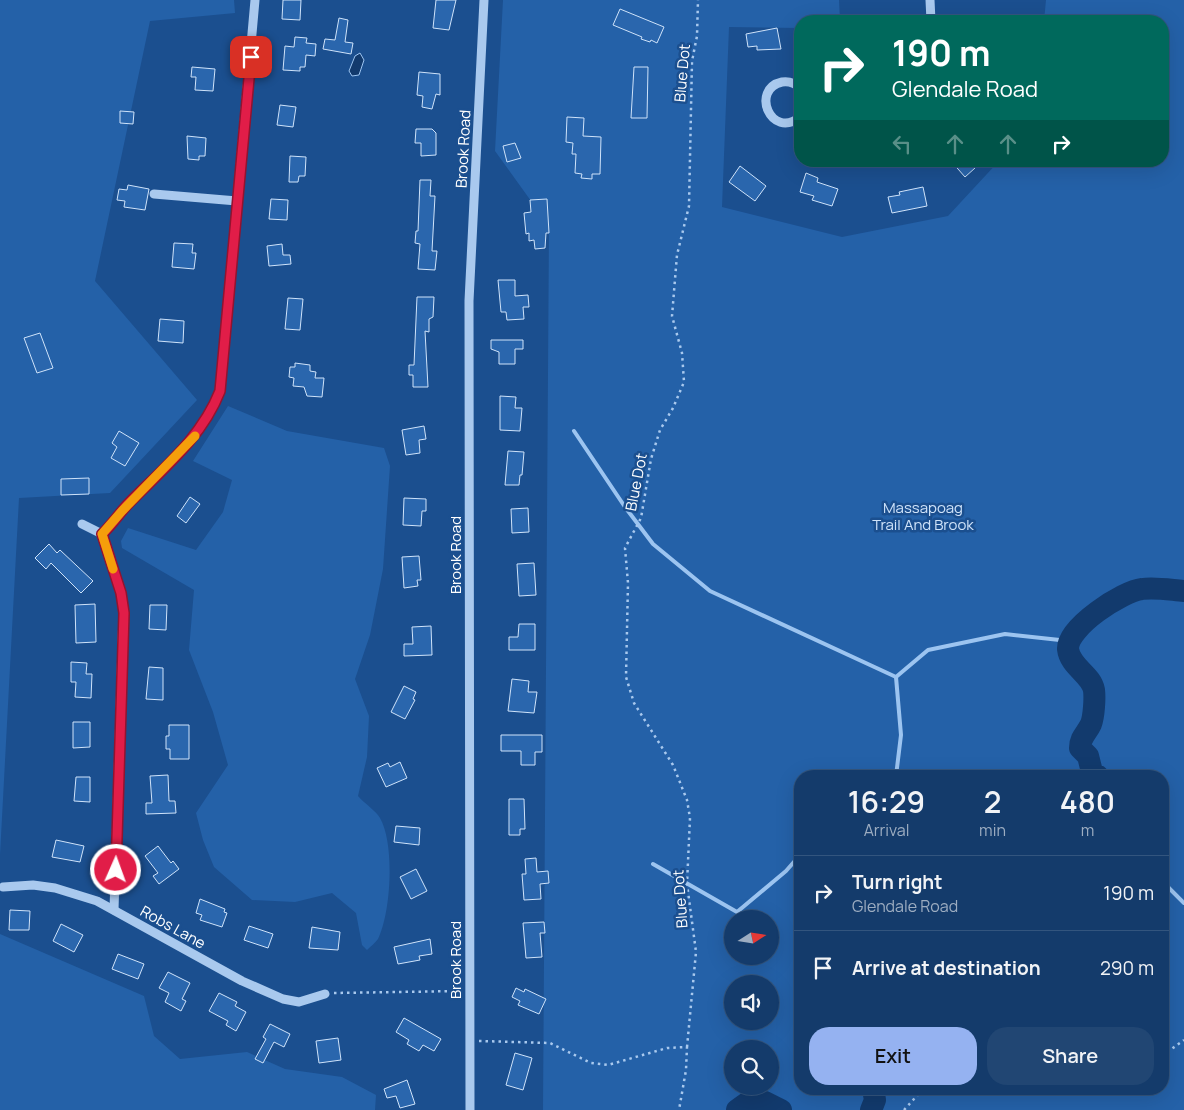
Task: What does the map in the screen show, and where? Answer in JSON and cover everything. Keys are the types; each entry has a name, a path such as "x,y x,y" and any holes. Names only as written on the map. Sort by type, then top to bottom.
{"street":[{"path":"102,534 195,436 215,404 222,378 255,0"},
{"name":"Brook Road","path":"470,1110 469,301 484,0"},
{"path":"930,0 931,15"},
{"path":"794,84 780,83 770,90 766,102 769,114 779,122 794,121"},
{"path":"154,194 237,201"},
{"path":"82,524 102,534 121,593 124,613 114,910"},
{"name":"Robs Lane","path":"3,887 33,885 78,894 114,910 242,981 283,999 299,1002 325,994"}],"path":[{"name":"Blue Dot","path":"679,1110 686,1070 696,952 687,884 690,818 687,800 673,765 634,703 626,677 628,583 625,548 641,518 651,459 660,430 684,382 682,353 672,316 677,255 689,206 692,61 697,36 698,0"},
{"path":"325,994 469,991"},
{"path":"1169,1051 1184,1040"},
{"path":"470,1041 550,1043 591,1063 608,1065 667,1048 687,1047"},
{"path":"904,1110 918,1095"}],"green space":[{"path":"0,0 234,0 235,13 150,21 95,281 197,400 110,493 19,498 0,855"},
{"name":"Massapoag Trail And Brook","path":"503,0 839,0 840,15 794,15 794,28 729,27 722,207 842,237 948,216 993,167 1169,167 1169,15 1045,15 1046,0 1184,0 1184,1110 543,1110 549,226 495,151"},
{"path":"228,406 287,431 384,448 390,466 383,569 370,635 355,679 369,716 367,757 358,796 380,818 385,830 388,844 390,878 386,913 382,927 378,939 367,950 362,945 356,913 332,893 295,902 252,900 214,867 203,840 196,813 228,765 213,712 189,650 194,590 122,548 121,541 128,528 196,550 223,512 232,480 193,461"},
{"path":"0,934 144,996 154,1036 180,1059 247,1052 285,1069 342,1077 376,1095 375,1110 0,1110"}],"shaded area":[{"path":"360,53 364,60 359,75 352,76 349,71 355,56"}],"building":[{"path":"283,0 301,0 300,20 282,19"},
{"path":"436,0 456,0 449,30 433,28"},
{"path":"620,9 664,27 657,43 641,39 642,37 613,25"},
{"path":"339,18 348,20 345,42 353,43 351,54 323,49 325,39 335,40"},
{"path":"777,28 781,49 757,50 757,46 748,47 746,34"},
{"path":"295,37 307,38 306,43 316,44 315,56 306,55 305,67 300,67 300,71 283,70 285,46 294,47"},
{"path":"192,67 215,69 213,91 195,90 196,77 191,77"},
{"path":"634,67 648,67 647,118 631,118"},
{"path":"419,72 440,74 440,95 436,94 432,109 422,107 423,96 417,95"},
{"path":"280,105 296,107 293,127 277,125"},
{"path":"120,111 134,112 133,124 120,123"},
{"path":"567,117 584,118 583,136 601,137 600,174 592,174 592,179 581,178 582,174 575,173 576,154 572,154 573,143 566,142"},
{"path":"416,129 432,129 436,133 436,155 421,156 421,143 415,143"},
{"path":"187,136 206,138 205,156 199,156 199,160 188,159"},
{"path":"515,143 521,158 507,162 503,146"},
{"path":"290,156 306,157 305,176 299,176 298,182 289,182"},
{"path":"740,166 766,186 755,201 729,182"},
{"path":"956,167 974,167 975,168 965,177"},
{"path":"806,173 818,178 817,182 838,189 832,206 812,200 814,196 800,192"},
{"path":"420,180 431,180 430,196 435,196 432,251 437,251 435,270 418,269 420,244 415,243 416,231 418,231"},
{"path":"128,185 149,189 145,210 124,207 125,201 117,200 119,189 127,190"},
{"path":"923,187 927,206 892,213 888,197 900,195 899,192"},
{"path":"271,199 288,200 287,220 269,219"},
{"path":"547,199 549,233 546,233 545,248 535,249 534,240 529,241 529,233 526,234 524,213 531,212 530,200"},
{"path":"174,243 193,244 192,253 196,253 194,269 172,267"},
{"path":"282,244 283,255 290,255 291,264 269,266 267,246"},
{"path":"498,280 515,280 515,296 528,295 529,307 523,307 524,319 507,320 506,312 501,312"},
{"path":"417,297 434,297 433,317 429,319 429,332 425,331 428,387 413,387 413,375 409,375 409,365 414,365"},
{"path":"288,298 303,299 300,330 285,329"},
{"path":"160,319 184,321 183,343 158,341"},
{"path":"40,333 53,368 37,373 24,338"},
{"path":"491,340 523,340 523,349 515,349 515,364 499,364 499,352 491,349"},
{"path":"295,363 310,365 310,371 316,372 315,378 324,378 322,397 307,396 304,387 293,386 294,378 289,377 290,367 295,367"},
{"path":"500,396 516,397 515,408 522,408 520,431 500,430"},
{"path":"424,426 426,439 419,440 420,453 406,455 402,430"},
{"path":"119,431 139,443 125,466 111,458 117,447 112,443"},
{"path":"508,451 524,452 519,485 505,485"},
{"path":"89,478 89,494 61,495 61,479"},
{"path":"190,497 200,504 186,523 177,516"},
{"path":"404,498 426,499 426,511 422,511 421,526 403,525"},
{"path":"528,508 529,532 512,533 511,509"},
{"path":"49,544 57,553 60,550 93,581 81,593 51,563 46,569 35,558"},
{"path":"419,556 421,580 417,580 418,586 404,588 402,557"},
{"path":"534,563 536,595 519,596 517,564"},
{"path":"95,604 96,642 76,643 75,605"},
{"path":"150,605 167,605 166,630 149,629"},
{"path":"519,624 535,624 535,650 509,650 509,637 518,637"},
{"path":"431,626 432,655 404,656 404,644 413,644 412,627"},
{"path":"71,662 87,663 86,674 92,674 91,698 75,697 76,682 71,682"},
{"path":"149,667 163,668 163,700 146,699"},
{"path":"512,679 529,681 528,692 537,692 534,713 508,711"},
{"path":"404,686 416,692 413,699 415,700 405,719 391,712"},
{"path":"73,722 90,722 90,747 73,748"},
{"path":"169,725 189,725 189,759 170,759 170,749 166,749 166,736 169,736"},
{"path":"501,735 542,735 542,752 535,752 535,765 521,765 521,751 501,751"},
{"path":"400,762 407,778 386,787 377,768 388,763 390,767"},
{"path":"168,775 169,801 175,801 176,813 146,814 146,803 152,803 150,776"},
{"path":"76,777 90,777 90,802 74,801"},
{"path":"509,799 524,799 525,829 520,829 520,835 509,835"},
{"path":"396,826 420,828 419,845 394,842"},
{"path":"56,840 84,846 80,862 52,857"},
{"path":"158,846 171,863 173,861 179,869 159,884 153,876 158,873 145,856"},
{"path":"536,858 537,872 548,871 549,883 540,884 541,899 524,900 522,874 526,874 525,859"},
{"path":"416,869 427,891 411,899 400,877"},
{"path":"200,899 225,909 224,912 227,913 222,927 200,920 202,915 196,913"},
{"path":"10,910 30,911 29,930 9,930"},
{"path":"544,922 545,933 540,933 542,957 526,958 523,923"},
{"path":"61,924 83,935 74,952 53,941"},
{"path":"249,926 273,934 268,948 244,940"},
{"path":"312,927 340,932 338,950 309,948"},
{"path":"430,939 432,954 419,956 420,960 398,964 394,947"},
{"path":"118,954 144,964 138,979 112,969"},
{"path":"168,972 190,983 182,999 186,1001 181,1011 165,1002 169,993 159,988"},
{"path":"516,988 524,992 525,989 546,999 539,1014 518,1005 520,1001 512,997"},
{"path":"219,993 237,1002 235,1006 246,1012 236,1031 226,1025 228,1021 209,1011"},
{"path":"404,1018 441,1039 434,1051 423,1045 419,1051 407,1044 409,1040 396,1032"},
{"path":"270,1024 290,1034 284,1047 274,1042 263,1063 255,1059 266,1039 263,1037"},
{"path":"338,1038 341,1060 319,1063 316,1041"},
{"path":"515,1053 532,1058 523,1090 506,1085"},
{"path":"407,1080 415,1104 400,1108 396,1096 387,1098 384,1089"}],"waterway":[{"path":"574,431 625,507 653,544 710,591 896,677 928,650 1005,634 1069,641"},
{"path":"1092,770 1088,756 1080,748 1080,744 1092,721 1094,690 1089,679 1072,661 1068,649 1070,640 1086,621 1110,603 1133,591 1152,588 1184,591"},
{"path":"896,677 901,735 897,770"},
{"path":"653,864 737,912 786,871 794,862"},
{"path":"1169,888 1184,903"},
{"path":"871,1110 875,1100 874,1095"},
{"path":"737,1110 751,1100 765,1102 781,1110"}],"slow traffic":[{"path":"113,569 102,534 195,436"}],"route":[{"path":"116,870 124,613 121,593 102,534 195,436 209,415 220,391 251,57"}]}
